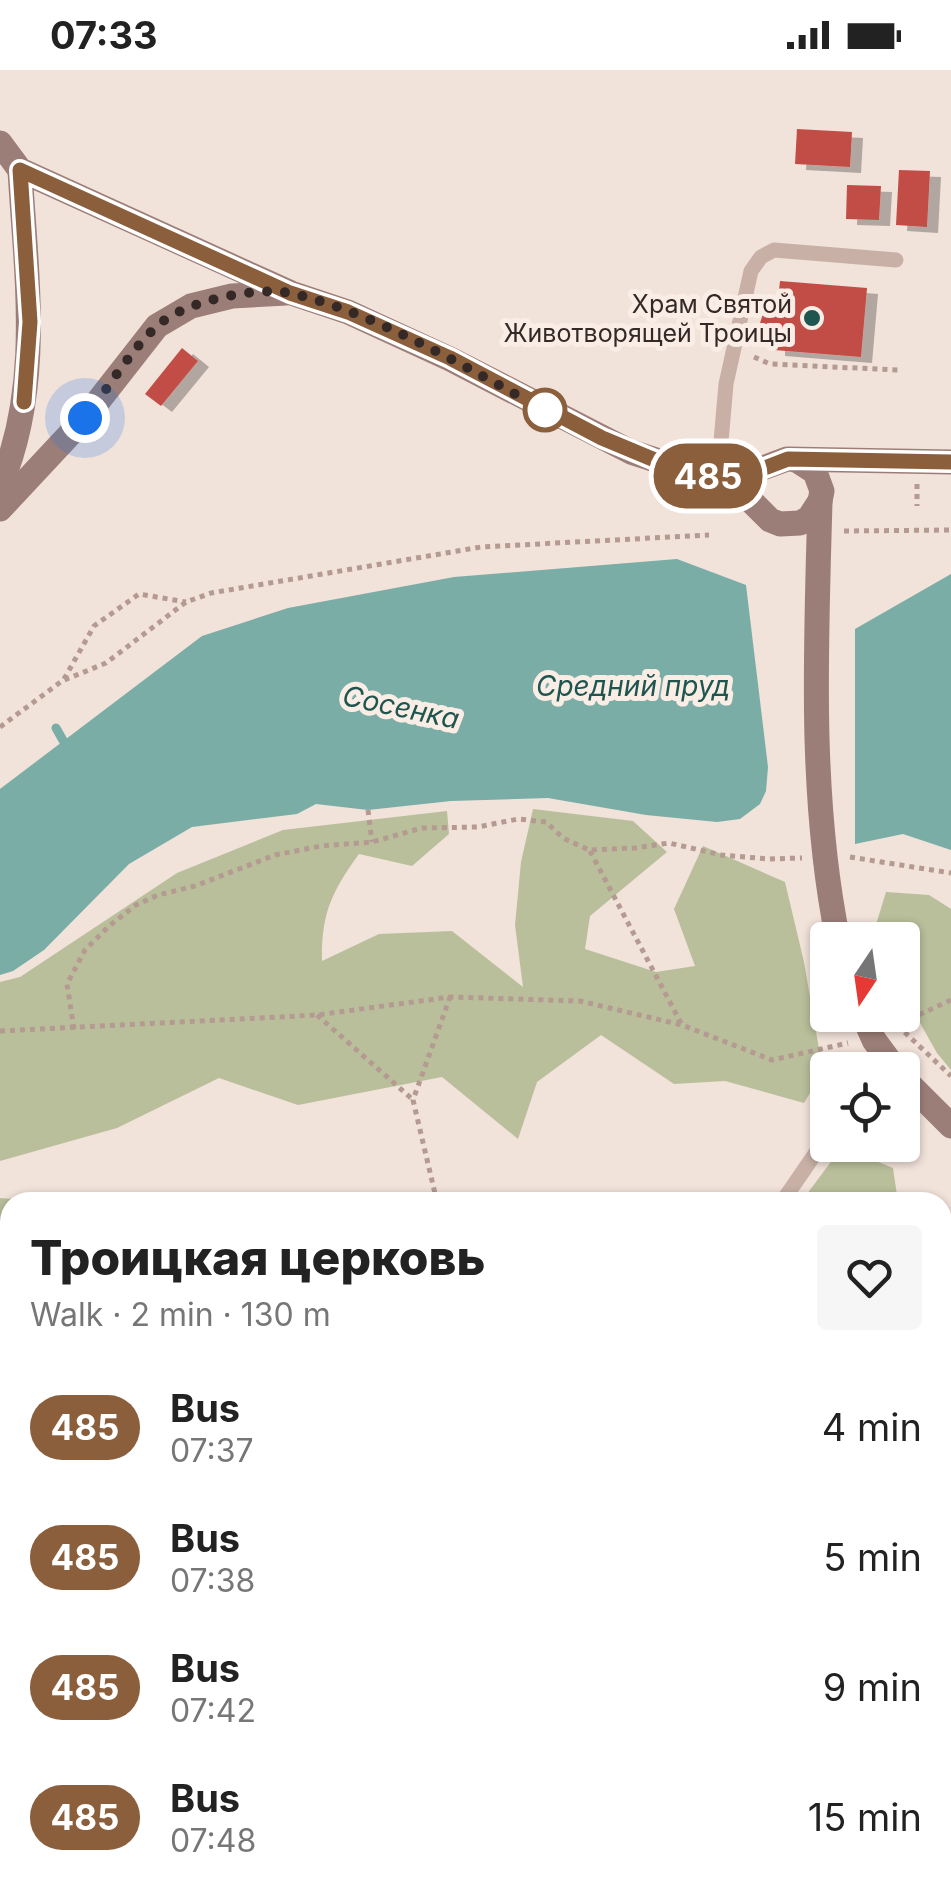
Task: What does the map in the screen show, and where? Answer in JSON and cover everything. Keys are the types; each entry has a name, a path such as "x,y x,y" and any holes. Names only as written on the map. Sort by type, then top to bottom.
{"street":[{"path":"0,143 20,170 290,293 348,312 450,358 631,452 711,476 743,493 804,554 818,591"},
{"path":"0,486 24,402 30,322 20,170"},
{"path":"0,509 85,418 157,326 205,302 232,296 290,293"},
{"path":"711,476 749,474 788,459 951,462"},
{"path":"798,460 815,472 821,496 820,828 835,922"},
{"path":"768,466 757,483 756,493 771,518 800,523 809,518 828,483 849,469 908,462"},
{"path":"920,1097 951,1126"}],"lane":[{"path":"711,476 732,349 751,271 761,256 774,250 896,260"},
{"path":"789,1192 810,1161"}],"path":[{"path":"732,349 770,364 898,370"},
{"path":"844,531 951,530"},
{"path":"0,727 62,681 106,663 186,602 211,594 481,547 710,534"},
{"path":"62,681 94,626 139,594 186,602"},
{"path":"368,810 372,842"},
{"path":"74,1029 67,984 74,967 85,950 136,905 275,855 372,842 422,828 478,828 518,819 546,822 563,838 589,850 669,842 769,860 804,858"},
{"path":"589,850 682,1025"},
{"path":"844,856 951,874"},
{"path":"0,1032 317,1015 450,997 580,1000 682,1025 772,1060 850,1042"},
{"path":"435,1192 413,1100 450,997"},
{"path":"951,1000 897,1025 951,1076"},
{"path":"317,1015 413,1100"}],"green space":[{"path":"533,809 633,821 667,852 590,916 585,949 656,972 695,966 674,909 703,846 785,882 810,997 810,1032 816,1032 820,1052 810,1052 810,1093 804,1103 725,1081 674,1084 601,1035 537,1082 518,1139 442,1077 298,1105 219,1078 117,1128 0,1161 0,982 20,977 177,873 283,830 447,811 449,834 412,866 359,854 330,904 322,961 379,934 452,931 523,987 515,925 521,862"},
{"path":"886,892 929,895 951,909 951,1070 920,1023 920,922 877,922"},
{"path":"831,1162 878,1162 893,1168 897,1192 808,1192"}],"water":[{"name":"Средний пруд","path":"677,559 746,585 768,767 766,791 760,804 740,819 717,822 646,815 548,798 451,801 368,810 316,804 297,814 192,827 129,864 44,950 0,975 0,789 202,636 288,608 454,577"},
{"path":"951,574 951,850 903,834 855,844 855,629"}],"building":[{"path":"797,129 852,132 850,167 795,164"},
{"path":"899,170 930,171 927,227 896,225"},
{"path":"847,185 881,186 879,220 846,219"},
{"name":"Храм Святой Животворящей Троицы","path":"780,281 867,288 861,357 774,350 774,345 761,337 758,329 763,314 777,309"},
{"path":"182,348 198,361 161,406 145,394"}],"waterway":[{"path":"56,728 69,751"}],"bus line":[{"name":"485","path":"24,402 30,322 20,170 290,293 348,312 450,358 602,438 674,468 703,476 730,477 788,459 951,462"}],"place":[{"name":"Храм Святой Животворящей Троицы","path":"812,318"}],"route":[{"path":"85,418 157,326 192,306 232,296 290,293 348,312 450,358 545,410"}],"water label":[{"name":"Сосенка","path":"401,707"}]}
